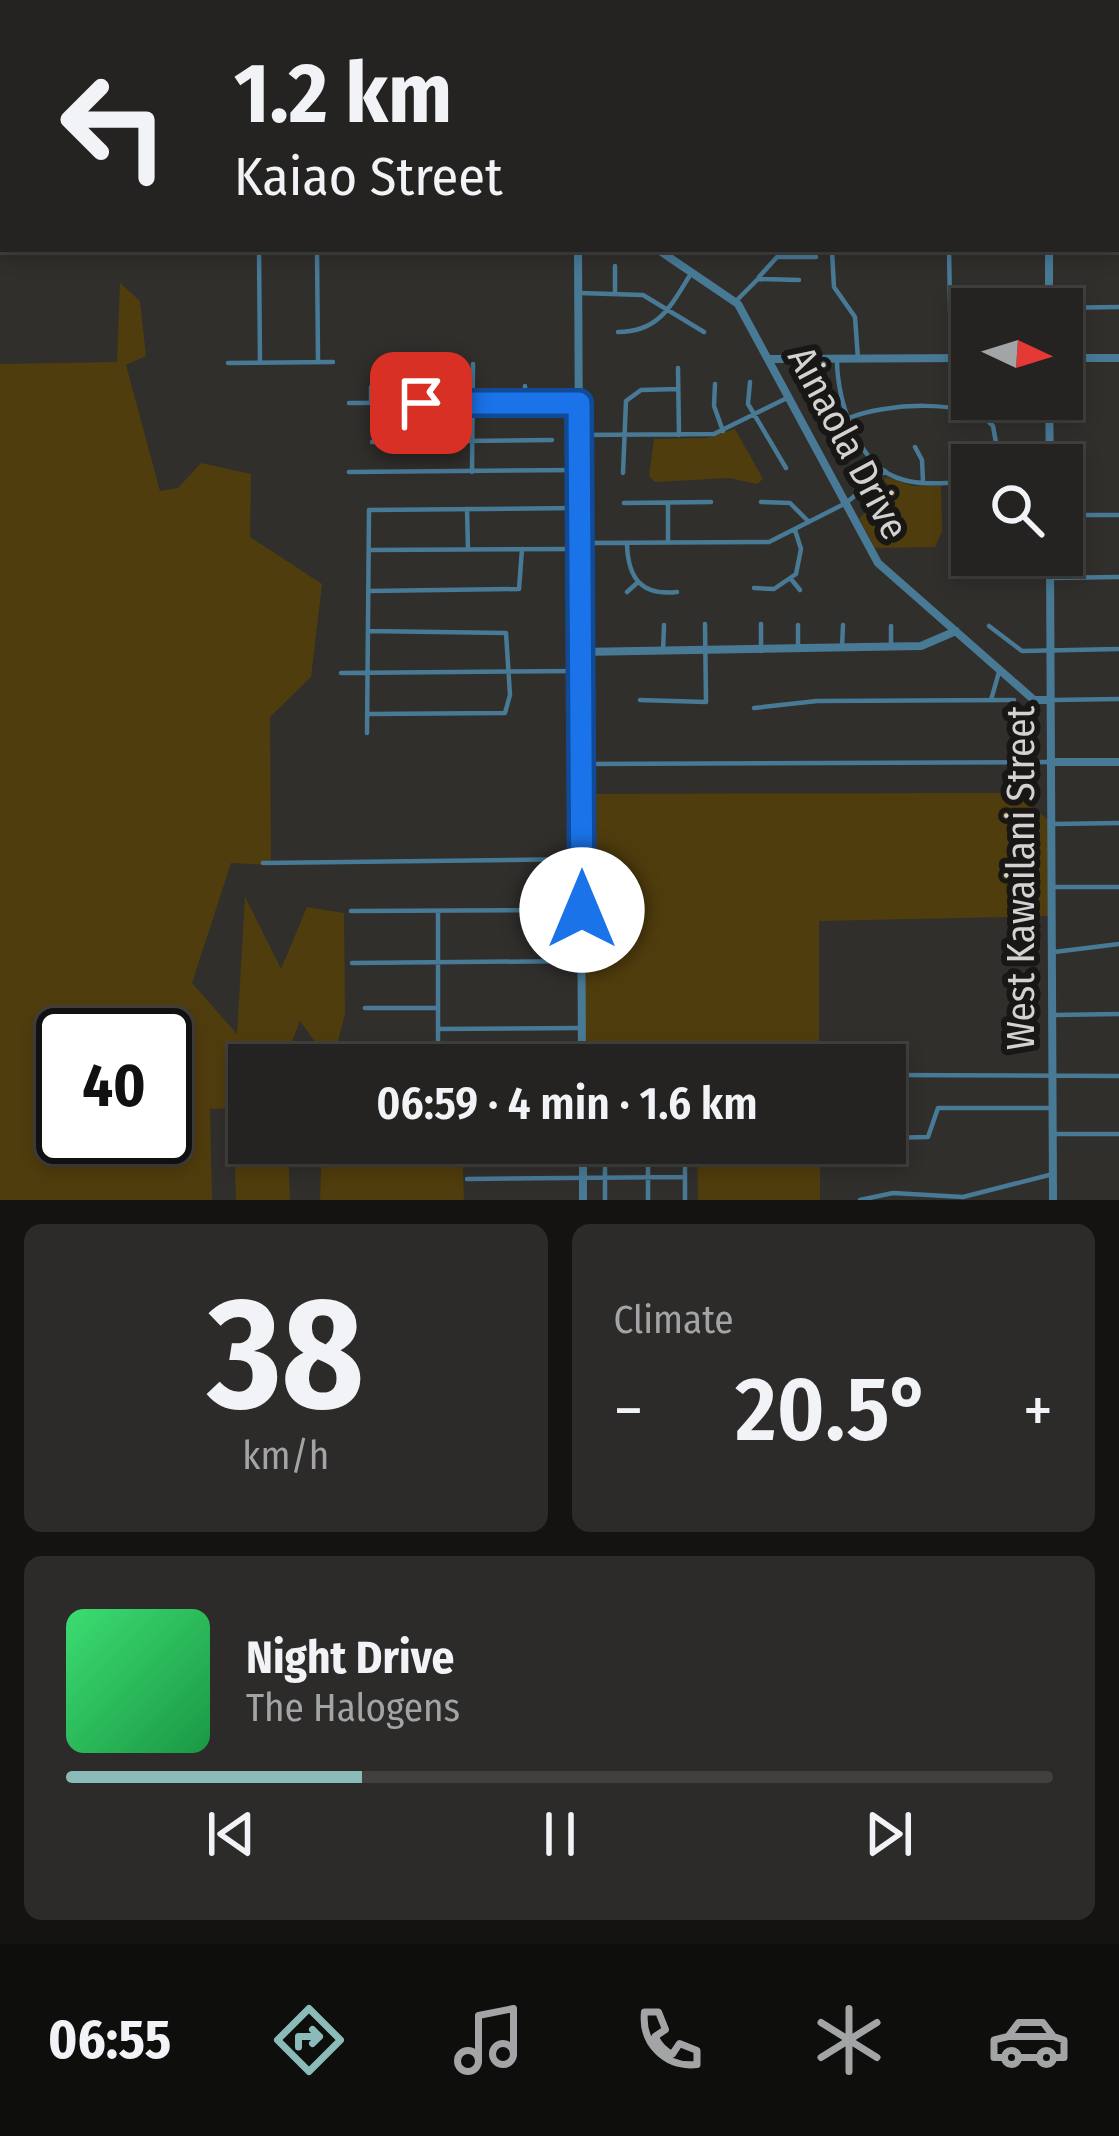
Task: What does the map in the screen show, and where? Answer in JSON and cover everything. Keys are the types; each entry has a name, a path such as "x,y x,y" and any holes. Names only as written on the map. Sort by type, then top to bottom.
{"street":[{"path":"260,252 260,363"},
{"path":"317,252 318,362"},
{"path":"578,252 582,1044"},
{"name":"Ainaola Drive","path":"662,252 735,302 878,563 1034,700 1051,700"},
{"path":"832,252 834,287 855,317 858,359"},
{"path":"770,359 951,358 950,252"},
{"path":"1049,252 1049,288"},
{"path":"735,302 777,257 816,257"},
{"path":"615,266 615,293"},
{"path":"617,332 646,329 668,309 692,272"},
{"path":"756,281 799,280"},
{"path":"579,293 643,295 704,332"},
{"path":"1083,308 1119,308"},
{"path":"1083,358 1119,358"},
{"path":"837,360 839,396 868,453 885,471 923,482 951,482"},
{"path":"228,363 332,362"},
{"path":"472,472 473,364"},
{"path":"678,368 679,435"},
{"path":"750,382 747,398 753,414 786,467"},
{"path":"715,384 714,406 723,431"},
{"path":"371,386 371,403"},
{"path":"421,403 422,386"},
{"path":"525,386 525,402"},
{"path":"623,473 623,410 632,394 678,389"},
{"path":"579,436 723,431 789,398"},
{"path":"349,403 579,403"},
{"path":"849,418 878,410 951,410"},
{"path":"988,420 999,444"},
{"path":"372,442 552,440"},
{"path":"915,448 922,460 923,482"},
{"path":"349,472 579,470"},
{"path":"367,550 762,543 846,503 885,471"},
{"path":"624,503 711,502"},
{"path":"761,502 790,503 809,522"},
{"path":"668,503 668,543"},
{"path":"368,733 369,510 579,508"},
{"path":"467,509 468,549"},
{"path":"1083,515 1119,515"},
{"path":"754,588 774,589 791,579 801,558 795,530"},
{"path":"627,544 628,566 637,583 653,592 677,592"},
{"path":"368,591 519,589 521,549"},
{"path":"1050,578 1119,577"},
{"name":"West Kawailani Street","path":"1050,578 1053,1200"},
{"path":"791,579 800,590"},
{"path":"628,592 637,583"},
{"path":"640,700 706,702 705,624"},
{"path":"761,624 761,651"},
{"path":"663,652 664,625"},
{"path":"842,646 843,625"},
{"path":"798,626 798,647"},
{"path":"891,626 891,647"},
{"path":"989,626 1015,650 1119,649"},
{"path":"368,632 502,631 510,642 510,708 505,713 368,714"},
{"path":"580,652 891,647 935,644 956,631"},
{"path":"991,700 992,683 1001,670"},
{"path":"341,673 580,671"},
{"path":"1051,700 1119,699"},
{"path":"754,708 817,701 1013,700"},
{"path":"581,764 1119,762"},
{"path":"1051,824 1119,824"},
{"path":"263,862 581,859"},
{"path":"1052,887 1119,887"},
{"path":"351,911 582,910"},
{"path":"438,912 438,1044"},
{"path":"1052,952 1119,944"},
{"path":"352,962 581,961"},
{"path":"365,1008 438,1008"},
{"path":"1052,1015 1119,1015"},
{"path":"438,1029 582,1028"},
{"path":"906,1075 1119,1076"},
{"path":"906,1138 928,1137 938,1108 1052,1108"},
{"path":"1053,1134 1119,1134"},
{"path":"583,1164 583,1200"},
{"path":"605,1164 605,1200"},
{"path":"649,1164 649,1200"},
{"path":"685,1164 686,1200"},
{"path":"860,1200 893,1192 963,1197 1053,1174"},
{"path":"466,1179 685,1178"}],"shaded area":[{"path":"120,283 140,301 146,356 126,365 160,491 178,488 201,463 251,474 250,537 322,584 311,677 270,717 271,865 231,863 192,983 237,1034 245,897 281,969 307,907 344,913 345,1014 337,1044 317,1044 300,1021 291,1044 228,1044 228,1108 210,1109 212,1200 0,1200 0,364 117,362"},
{"path":"735,429 763,479 757,484 729,478 655,482 649,476 654,439 707,438"},
{"path":"887,477 913,486 941,486 942,532 935,547 875,548 859,518 895,491 883,480"},
{"path":"1016,793 1048,820 1048,916 819,921 819,1044 584,1044 583,794"},
{"path":"235,1164 289,1164 290,1200 236,1200"},
{"path":"321,1164 463,1164 464,1200 320,1200"},
{"path":"697,1164 820,1164 820,1200 698,1200"}],"route":[{"path":"421,403 579,403 582,910"}]}
